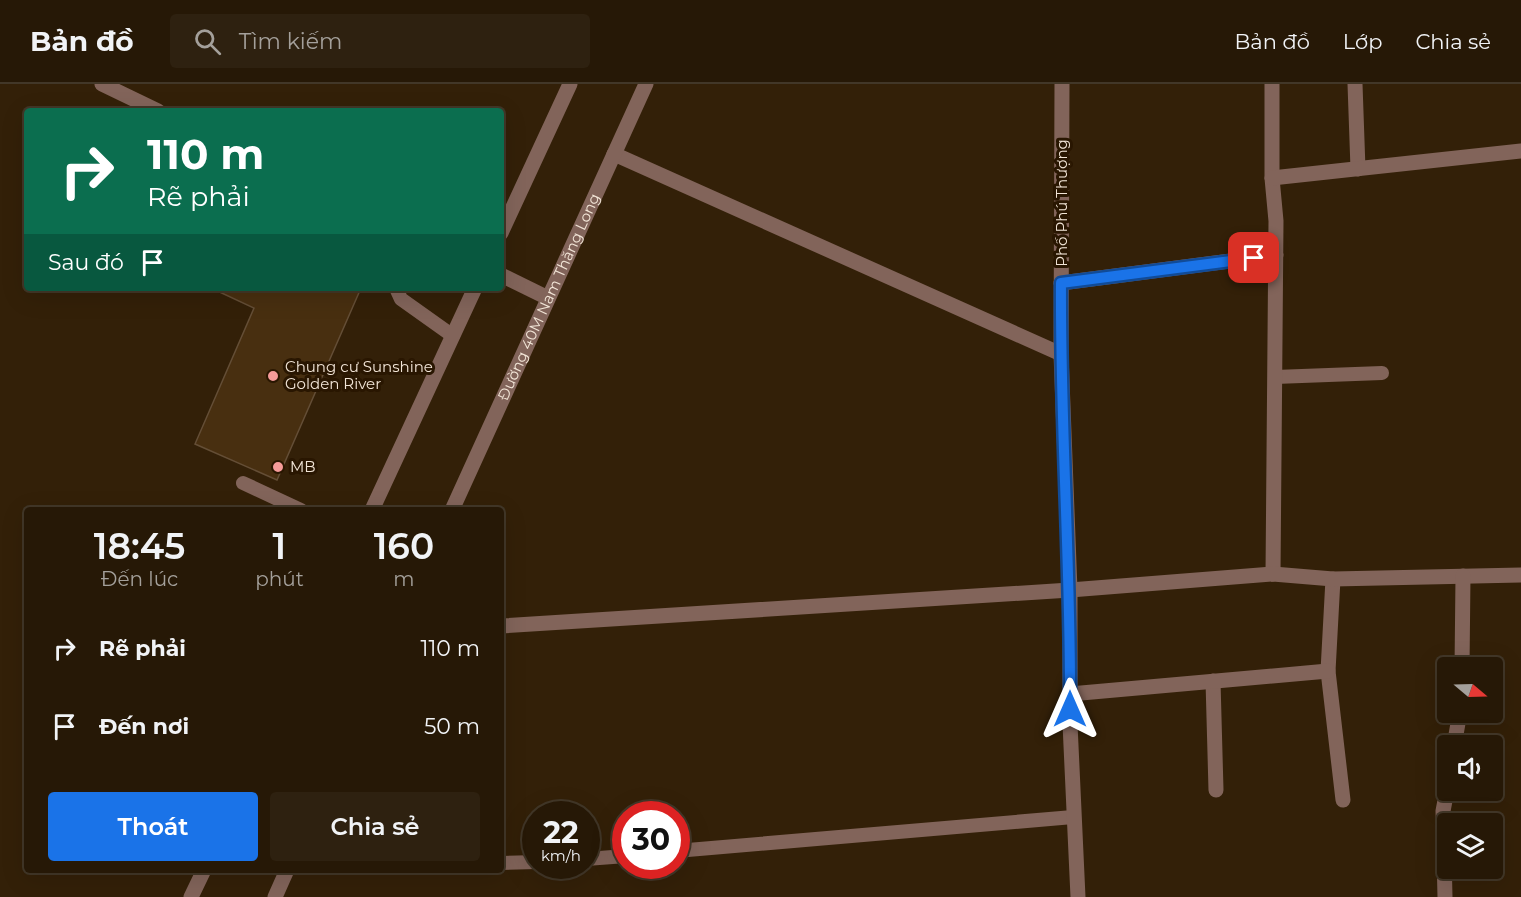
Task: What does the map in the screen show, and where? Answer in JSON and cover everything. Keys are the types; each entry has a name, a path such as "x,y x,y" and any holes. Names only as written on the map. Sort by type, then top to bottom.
{"street":[{"path":"102,84 152,108"},
{"path":"504,227 570,84"},
{"name":"Đường 40M Nam Thăng Long","path":"453,507 646,84"},
{"name":"Phố Phú Thượng","path":"1062,84 1061,354 1070,590 1073,817 1078,897"},
{"path":"1272,84 1272,178 1276,255 1273,574"},
{"path":"1355,84 1358,169"},
{"path":"1272,178 1521,151"},
{"path":"614,154 1061,354"},
{"path":"1061,283 1276,255"},
{"path":"504,276 548,298"},
{"path":"373,507 474,291"},
{"path":"504,626 1070,590 1273,574 1333,579 1521,576"},
{"path":"1462,576 1462,657"},
{"path":"1333,579 1328,671 1343,800"},
{"path":"1070,694 1328,671"},
{"path":"1213,681 1216,790"},
{"path":"1444,897 1443,811 1445,801"},
{"path":"192,897 203,873"},
{"path":"275,897 286,873"}],"lane":[{"path":"397,291 401,299 453,336"},
{"path":"1275,377 1382,373"},
{"path":"243,483 295,507"},
{"path":"690,850 1073,817"},
{"path":"504,863 522,862"}],"building":[{"name":"Chung cư Sunshine Golden River","path":"217,291 360,291 277,480 195,444 254,308"}],"place":[{"name":"Chung cư Sunshine Golden River","path":"273,376"},
{"name":"MB","path":"278,467"}],"route":[{"path":"1070,709 1070,590 1061,354 1061,283 1254,258"}]}
